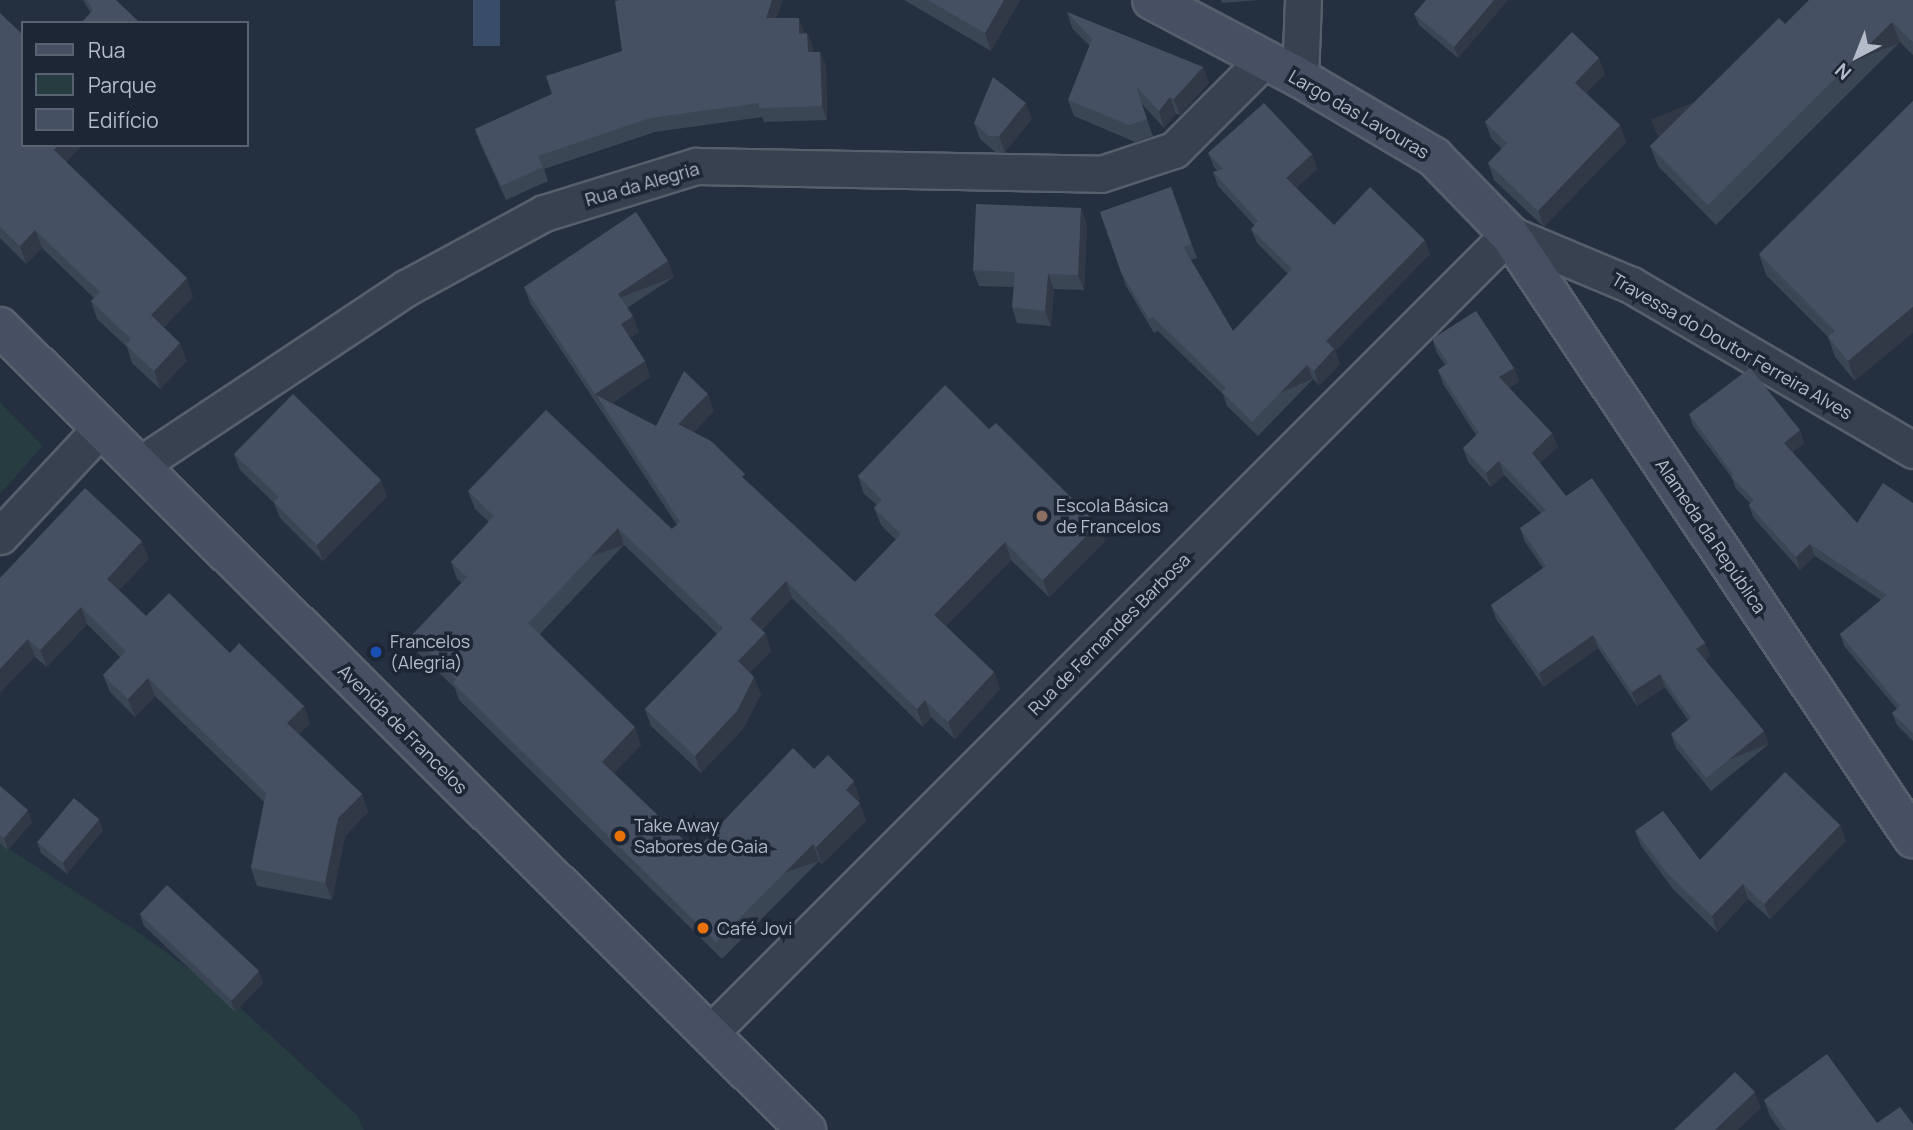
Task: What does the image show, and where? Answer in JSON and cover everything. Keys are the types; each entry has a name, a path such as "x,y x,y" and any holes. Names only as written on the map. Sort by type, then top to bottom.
{"street":[{"name":"Largo das Lavouras","path":"1152,0 1300,78 1434,157 1509,234"},
{"path":"1300,78 1303,0"},
{"name":"Rua da Alegria","path":"138,466 406,288 544,213 696,166 1101,174 1174,150 1264,60"},
{"name":"Travessa do Doutor Ferreira Alves","path":"1509,234 1631,285 1913,450"},
{"name":"Alameda da República","path":"1509,234 1913,838"},
{"name":"Rua de Fernandes Barbosa","path":"709,1034 1509,234"},
{"name":"Avenida de Francelos","path":"0,327 806,1130"},
{"path":"0,536 101,428"}],"green space":[{"path":"0,402 43,446 0,494"},
{"path":"0,843 141,934 233,1001 358,1116 364,1130 0,1130"}],"water":[{"path":"473,0 500,0 500,46 473,46"}],"building":[{"path":"87,0 116,0 138,21 83,21 93,10"},
{"path":"772,0 766,18 799,18 799,34 807,33 808,52 820,52 822,106 759,108 759,103 650,118 538,156 543,167 501,186 475,129 552,94 546,76 622,51 615,1"},
{"path":"928,0 1004,0 985,33"},
{"path":"1426,0 1494,0 1454,47 1414,14"},
{"path":"1809,0 1913,0 1913,42 1892,22 1708,205 1650,146 1779,18 1785,24"},
{"path":"1067,12 1203,67 1174,99 1170,97 1159,111 1136,86 1147,119 1129,125 1068,100 1092,39"},
{"path":"0,13 21,33 21,147 56,147 54,150 187,278 151,315 180,343 154,371 126,345 131,339 91,301 100,292 35,230 20,246 0,227"},
{"path":"1572,32 1599,58 1575,83 1620,125 1538,211 1488,163 1507,143 1485,122"},
{"path":"993,77 1026,103 999,136 989,136 974,123"},
{"path":"1913,101 1913,307 1848,361 1828,337 1835,331 1759,254"},
{"path":"1264,103 1312,154 1286,178 1334,225 1370,187 1425,240 1326,341 1334,349 1314,371 1307,365 1252,422 1222,392 1226,388 1153,317 1149,319 1121,272 1100,212 1171,187 1191,244 1183,247 1233,331 1292,269 1251,229 1258,221 1213,172 1223,169 1208,153"},
{"path":"976,204 1081,208 1078,275 1048,274 1045,311 1012,307 1015,272 973,270"},
{"path":"636,212 668,261 618,294 633,316 621,324 645,361 595,394 524,287"},
{"path":"1476,311 1514,368 1499,377 1552,433 1532,453 1566,496 1592,478 1705,643 1696,649 1764,731 1706,778 1671,734 1691,718 1660,674 1632,692 1593,635 1539,673 1491,605 1546,566 1520,528 1546,510 1499,461 1486,473 1463,448 1479,433 1438,370 1448,363 1432,339"},
{"path":"1750,368 1800,430 1784,443 1857,523 1883,483 1913,503 1913,733 1892,713 1900,706 1840,634 1887,595 1810,544 1796,557 1749,505 1754,500 1731,477 1733,474 1689,414"},
{"path":"684,371 708,394 678,424 711,441 745,474 742,477 855,582 901,534 874,508 882,500 858,476 945,385 989,429 996,423 1098,524 1043,580 1005,542 934,615 994,672 948,722 925,700 917,709 786,581 750,619 765,633 738,661 754,677 737,711 695,756 645,709 723,628 618,528 528,623 635,727 602,762 695,851 793,748 814,769 828,755 854,781 846,790 860,803 816,847 813,844 716,942 453,683 456,679 412,635 467,577 451,562 494,516 468,491 546,410 672,529 680,522 596,395 656,426"},
{"path":"293,394 381,480 317,545 274,502 279,497 234,454"},
{"path":"85,488 142,541 107,579 146,616 169,593 230,653 239,643 304,706 287,723 362,794 338,818 325,883 251,868 266,793 148,678 128,699 103,675 126,651 81,607 40,650 28,639 0,669 0,578"},
{"path":"1785,772 1840,825 1764,904 1743,884 1712,916 1667,873 1635,831 1663,811 1700,860"},
{"path":"0,786 28,810 4,838 0,835"},
{"path":"74,798 99,819 63,863 37,842"},
{"path":"167,885 259,971 232,1000 140,914"},
{"path":"1827,1054 1877,1123 1900,1107 1913,1124 1913,1130 1786,1130 1764,1100"},
{"path":"1735,1072 1755,1092 1715,1130 1674,1130"}],"place":[{"name":"Escola Básica de Francelos","path":"1042,516"},
{"name":"Francelos (Alegria)","path":"376,652"},
{"name":"Take Away Sabores de Gaia","path":"620,836"},
{"name":"Café Jovi","path":"703,928"}]}
